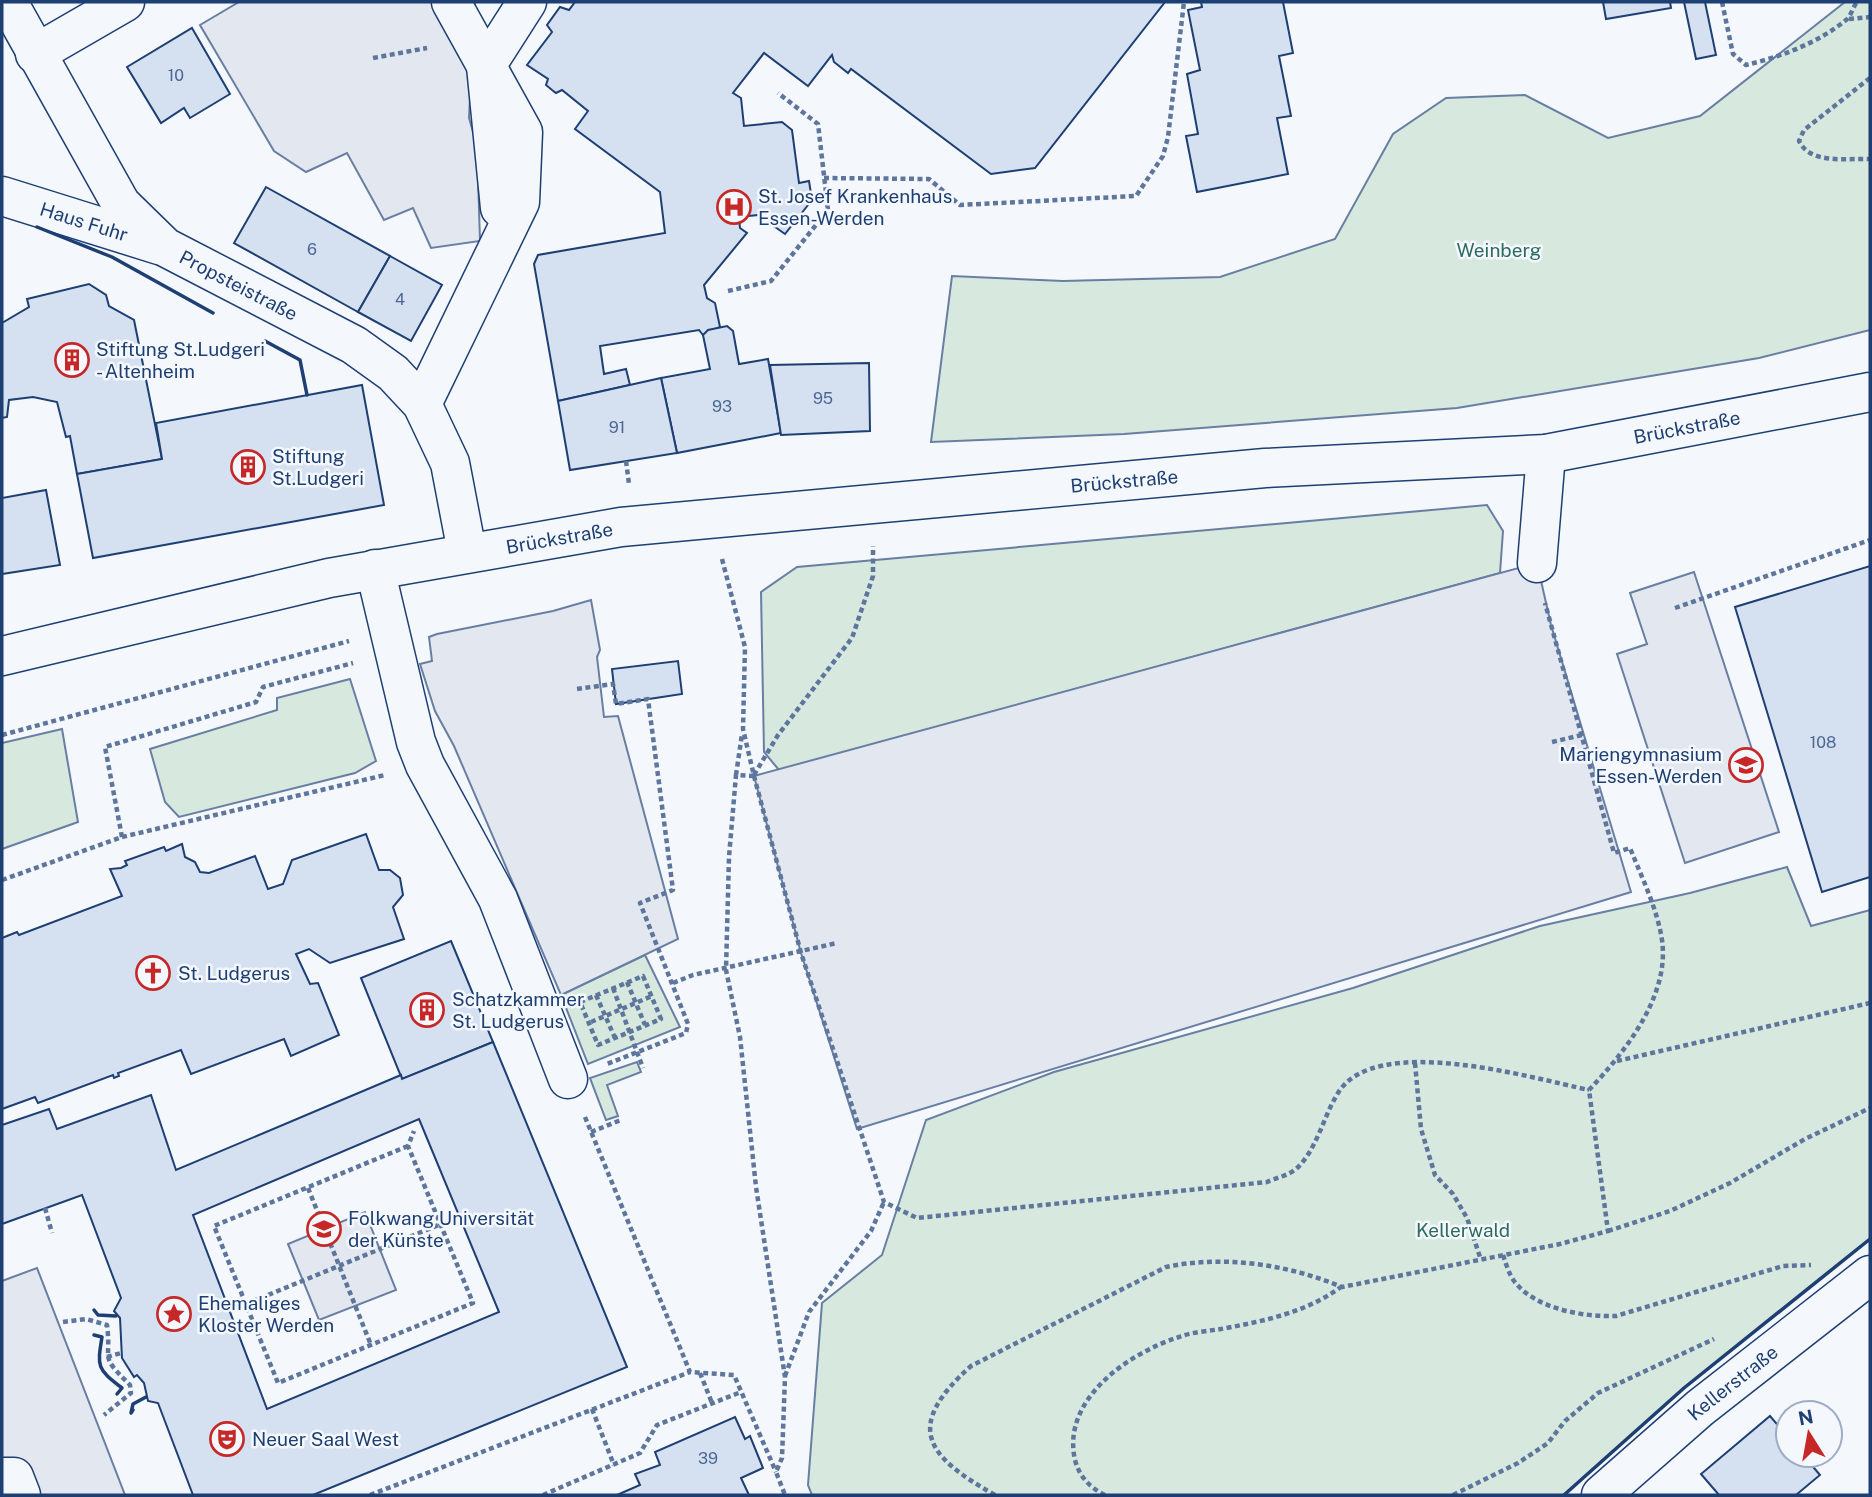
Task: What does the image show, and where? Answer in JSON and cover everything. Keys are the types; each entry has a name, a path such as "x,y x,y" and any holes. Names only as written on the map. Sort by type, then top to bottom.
{"main road":[{"name":"Propsteistraße","path":"8,2 121,204 164,247 354,345 393,373 422,404 450,463 467,552"},
{"path":"35,54 125,2"},
{"path":"422,404 520,202 523,132 451,2"},
{"path":"479,53 527,2"},
{"name":"Haus Fuhr","path":"2,196 164,247"},
{"name":"Brückstraße","path":"2,656 374,569 621,527 1265,468 1546,454 1870,392"},
{"path":"1539,577 1546,454"},
{"path":"374,569 416,742 425,765 498,899 569,1079"},
{"name":"Kellerstraße","path":"1601,1495 1700,1408 1870,1275"},
{"path":"2,1477 14,1476 21,1495"}],"path":[{"path":"824,178 929,179 960,205 1136,196 1163,156 1168,137 1184,2"},
{"path":"1722,2 1733,54 1746,65 1779,57 1848,19 1870,17"},
{"path":"1848,19 1857,2"},
{"path":"373,58 479,53"},
{"path":"1870,78 1804,130 1799,141 1804,152 1815,157 1870,159"},
{"path":"728,291 771,281 828,210 818,124 778,93"},
{"path":"754,776 778,735 852,638 873,576 874,504"},
{"path":"711,518 745,647 743,729 729,857 726,970 740,1038 756,1187 785,1377 782,1458 776,1472"},
{"path":"1675,608 1870,540"},
{"path":"1539,577 1614,853 1630,848 1656,914 1662,942 1663,968 1654,996 1616,1061 1589,1090"},
{"path":"2,735 387,630"},
{"path":"122,837 105,747 256,702 263,687 357,662"},
{"path":"577,689 613,684 616,704 648,699 673,890 640,903 688,1024 686,1032 569,1079 690,1372"},
{"path":"743,729 801,953 884,1202 871,1231 809,1312 785,1377"},
{"path":"1552,742 1582,735"},
{"path":"2,880 122,837 425,765"},
{"path":"736,775 754,776"},
{"path":"673,983 693,975 726,970 837,943"},
{"path":"643,976 661,1019 598,1045 580,1002 613,988 643,976"},
{"path":"628,982 645,1025"},
{"path":"613,988 643,1068"},
{"path":"596,995 615,1038"},
{"path":"553,1037 652,996"},
{"path":"1616,1061 1870,1003"},
{"path":"884,1202 917,1218 1267,1182 1296,1170 1309,1153 1339,1091 1368,1068 1415,1063 1465,1065 1589,1090"},
{"path":"1415,1063 1421,1129 1435,1175 1453,1194 1467,1218 1481,1260"},
{"path":"1589,1090 1608,1231"},
{"path":"1105,1495 1089,1485 1077,1467 1073,1440 1079,1411 1099,1384 1150,1350 1180,1336 1264,1321 1317,1304 1342,1287 1481,1260 1608,1231 1670,1211 1730,1182 1805,1139 1870,1108"},
{"path":"591,1132 621,1120"},
{"path":"408,1146 214,1226 278,1383 474,1303 408,1146 414,1131"},
{"path":"308,1188 371,1345"},
{"path":"46,1208 52,1233"},
{"path":"229,1311 441,1224"},
{"path":"1503,1255 1512,1279 1525,1293 1555,1307 1597,1317 1616,1316 1783,1266"},
{"path":"995,1495 962,1476 941,1459 931,1436 933,1413 945,1390 971,1366 1166,1267 1228,1260 1319,1277 1342,1287"},
{"path":"1802,1273 1810,1265"},
{"path":"63,1322 86,1319 107,1325 107,1357 112,1370 130,1385 131,1393 104,1415"},
{"path":"1453,1495 1518,1462 1548,1443 1565,1421 1598,1393 1652,1370 1722,1334"},
{"path":"107,1357 121,1353"},
{"path":"370,1495 690,1372 734,1376 785,1495"},
{"path":"700,1373 712,1403"},
{"path":"543,1495 640,1454 657,1424 741,1392"},
{"path":"592,1409 614,1465"}],"green space":[{"name":"Weinberg","path":"1845,2 1870,2 1870,330 1759,358 1457,408 1124,434 931,442 952,276 1063,281 1220,277 1335,239 1393,134 1446,98 1525,95 1608,138 1700,116"},
{"path":"1487,505 1503,531 1500,573 779,770 764,752 761,592 797,567"},
{"path":"350,679 376,761 355,773 179,817 165,802 150,749 277,710 277,698"},
{"path":"62,729 78,822 2,849 2,743"},
{"name":"Kellerwald","path":"1787,867 1811,926 1870,910 1870,1239 1684,1388 1564,1495 812,1495 808,1485 822,1303 882,1255 926,1120 1054,1072 1353,988 1540,926 1690,893"},
{"path":"645,955 680,1027 588,1064 561,995"},
{"path":"637,1062 641,1072 607,1085 618,1116 606,1120 590,1078"}],"shaded area":[{"path":"239,2 475,2 469,118 477,146 480,241 431,248 413,208 384,220 347,153 306,172 274,151 200,25"},
{"path":"1537,563 1551,625 1631,892 857,1129 801,953 754,776"},
{"name":"Mariengymnasium Essen-Werden","path":"1694,572 1779,832 1685,863 1617,654 1647,644 1630,593"},
{"path":"591,600 600,650 597,657 604,717 618,716 678,939 561,995 454,746 435,711 420,664 432,661 429,637 437,634 553,611"},
{"path":"365,1212 396,1290 319,1320 288,1244"},
{"path":"37,1268 125,1495 2,1495 2,1281"}],"building":[{"name":"St. Josef Krankenhaus Essen-Werden","path":"575,2 1165,2 1035,168 991,174 851,69 848,73 834,62 832,55 808,86 764,53 733,93 741,98 744,126 782,122 792,130 799,183 809,181 812,200 785,234 758,215 739,217 740,228 747,233 704,285 707,298 715,303 720,327 703,335 699,330 600,346 604,374 626,369 630,385 558,401 534,264 538,255 665,233 660,192 575,129 588,111 562,90 556,93 552,90 546,85 548,79 527,65 552,32 547,25 560,7 569,10"},
{"path":"1201,2 1283,2 1293,53 1279,56 1291,116 1277,118 1288,174 1197,192 1186,136 1198,134 1187,74 1200,70 1188,10 1202,7"},
{"path":"1603,2 1670,2 1671,8 1606,19"},
{"path":"1684,2 1705,2 1716,55 1696,59"},
{"path":"192,28 230,94 190,118 184,108 161,123 127,67"},
{"path":"266,187 390,256 358,312 234,243"},
{"path":"390,256 442,285 411,341 358,312"},
{"name":"Stiftung St.Ludgeri - Altenheim","path":"89,284 106,295 109,306 134,320 162,459 77,474 70,436 66,437 57,402 33,397 9,400 7,417 2,418 2,323 29,307 27,299"},
{"path":"727,326 733,331 739,364 768,359 781,433 677,453 661,378 710,369 703,335 708,330"},
{"path":"869,363 870,431 781,435 770,365"},
{"path":"661,378 677,453 570,470 558,401"},
{"name":"Stiftung St.Ludgeri","path":"362,385 384,505 93,558 77,474 162,459 156,423"},
{"path":"46,490 60,565 2,574 2,498"},
{"path":"1870,566 1870,877 1822,892 1735,607"},
{"path":"678,661 682,694 616,704 612,669"},
{"name":"St. Ludgerus","path":"366,834 379,870 390,870 400,878 403,895 393,907 404,939 330,963 309,949 296,954 310,984 318,983 339,1035 291,1056 284,1039 191,1074 181,1050 118,1073 119,1076 114,1078 113,1075 38,1103 35,1097 2,1109 2,938 17,932 19,935 122,896 110,869 121,868 127,865 125,861 164,847 166,851 182,844 185,857 195,862 200,872 209,873 255,856 268,889 283,884 292,860"},
{"name":"Schatzkammer St. Ludgerus","path":"451,941 493,1042 402,1079 361,978"},
{"path":"493,1042 627,1367 313,1495 193,1495 158,1403 148,1401 144,1383 137,1375 134,1377 122,1358 120,1318 114,1311 121,1298 82,1195 2,1224 2,1125 49,1109 57,1129 151,1095 176,1170 401,1075 402,1079","holes":["419,1119 499,1312 267,1409 193,1215"]},
{"path":"1770,1416 1774,1421 1774,1469 1815,1469 1820,1475 1796,1495 1719,1495 1701,1474"},
{"path":"735,1417 745,1439 750,1436 763,1468 741,1478 749,1495 617,1495 640,1485 635,1474 660,1465 655,1452"}],"wall":[{"path":"37,227 112,257 213,313"},
{"path":"265,341 300,360 307,395"},
{"path":"1564,1495 1684,1388 1870,1239"},
{"path":"94,1310 98,1315 116,1316"},
{"path":"94,1335 102,1337 100,1361 103,1371 122,1388 117,1394"},
{"path":"133,1410 131,1413 133,1404 146,1397"}],"place":[{"name":"St. Josef Krankenhaus Essen-Werden","path":"734,207"},
{"name":"Stiftung St.Ludgeri - Altenheim","path":"72,360"},
{"name":"Stiftung St.Ludgeri","path":"248,467"},
{"name":"Mariengymnasium Essen-Werden","path":"1746,765"},
{"name":"St. Ludgerus","path":"153,973"},
{"name":"Schatzkammer St. Ludgerus","path":"427,1010"},
{"name":"Folkwang Universität der Künste","path":"324,1229"},
{"name":"Ehemaliges Kloster Werden","path":"174,1314"},
{"name":"Neuer Saal West","path":"227,1439"}]}
